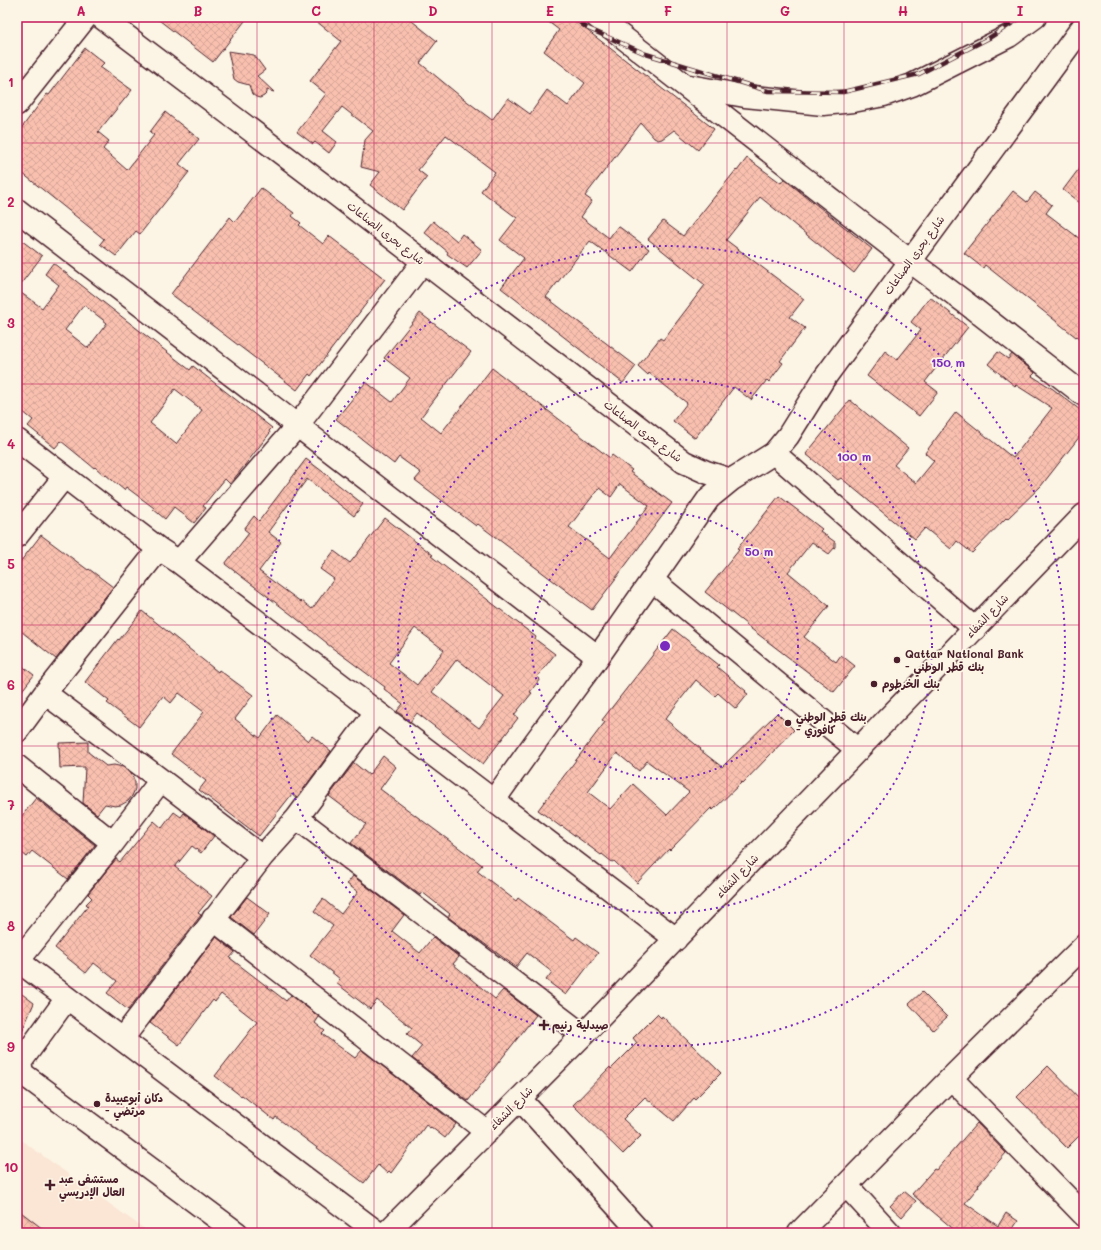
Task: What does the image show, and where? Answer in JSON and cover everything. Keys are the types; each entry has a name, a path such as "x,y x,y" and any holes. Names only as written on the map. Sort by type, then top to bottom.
{"street":[{"path":"19,98 86,17"},
{"name":"شارع بحرى الصناعات","path":"101,17 684,462 706,472 731,480 774,453 788,436 823,380 1084,25"},
{"path":"597,17 1084,395"},
{"path":"686,85 746,96 823,104 884,95 912,85 1009,36 1035,17"},
{"path":"17,210 598,657"},
{"path":"179,562 297,426 423,262"},
{"path":"17,440 676,939"},
{"path":"774,453 975,628"},
{"path":"17,536 64,476"},
{"path":"494,800 598,657 708,498 731,480"},
{"name":"شارع الشفاء","path":"386,1233 583,1035 1084,515"},
{"path":"17,731 45,693 159,549"},
{"path":"652,580 858,750"},
{"path":"45,693 262,857"},
{"path":"122,1039 262,857 297,818 376,712"},
{"path":"17,766 113,844"},
{"path":"161,780 113,844 18,961 378,1233"},
{"path":"297,818 583,1035"},
{"path":"214,919 487,1132"},
{"path":"799,1233 951,1078 1084,946"},
{"path":"67,998 22,1060 20,1066 23,1074 237,1233"},
{"path":"951,1078 1084,1215"},
{"path":"520,1099 641,1233"},
{"path":"846,1185 890,1233"}],"shaded area":[{"name":"مستشفى عبد العال الإدريسي","path":"17,1137 150,1233 17,1233"}],"building":[{"path":"155,17 248,17 213,62"},
{"path":"311,17 407,17 437,41 420,63 492,120 508,98 530,114 547,90 568,106 585,83 544,51 559,30 542,17 570,17 714,129 698,150 674,130 662,139 658,140 654,138 641,123 585,196 592,201 581,217 609,238 618,226 649,249 632,272 590,241 546,297 636,366 623,383 501,288 524,258 500,240 517,218 481,191 495,172 446,135 418,170 427,177 402,210 370,185 380,172 361,167 365,140 373,131 342,107 323,131 337,142 329,153 315,142 313,144 297,132 326,94 310,81 341,41"},
{"path":"85,48 104,63 100,67 132,90 98,132 109,141 103,149 127,170 154,135 150,132 165,112 199,139 179,164 189,172 140,234 136,231 116,256 100,244 104,239 17,169 17,134 47,94 49,95"},
{"path":"228,51 254,55 265,70 257,76 274,92 267,90 267,93 264,96 260,98 256,97 252,94 249,85 238,82 234,79"},
{"path":"747,158 781,183 784,179 872,249 854,273 760,197 726,240 804,299 790,317 805,328 780,361 783,363 769,382 767,380 751,400 734,387 695,438 673,421 687,403 638,366 660,338 663,340 705,285 648,239 663,221 683,236"},
{"path":"1084,162 1084,206 1063,190"},
{"path":"261,188 294,213 292,216 301,223 299,225 323,244 329,236 385,279 311,376 309,374 297,390 171,294 230,217 235,222"},
{"path":"1013,191 1027,202 1035,192 1052,205 1046,213 1084,242 1084,341 1077,336 1076,337 985,265 983,268 964,253"},
{"path":"433,221 457,241 462,234 482,250 467,268 447,254 448,252 424,232"},
{"path":"17,237 42,256 17,289"},
{"path":"53,263 190,370 193,366 272,428 269,431 270,433 230,484 225,479 203,506 206,508 194,523 174,507 165,519 153,509 154,508 126,487 124,490 61,441 55,448 28,426 33,420 17,407 17,290 42,308 59,285 45,274","holes":["84,305 107,323 88,348 65,330","175,389 202,410 176,444 150,423"]},
{"path":"930,297 968,327 925,382 938,392 919,416 867,376 885,351 897,360 921,330 911,322"},
{"path":"420,313 471,352 421,417 441,433 492,368 610,458 612,455 632,470 630,472 672,503 592,610 478,524 476,526 415,480 421,473 399,457 394,464 336,419 366,382 392,402 410,378 384,358","holes":["620,484 649,506 610,558 569,527 599,488 611,497"]},
{"path":"998,352 1008,359 1012,354 1035,373 1032,376 1053,389 1084,413 1084,431 1041,486 1007,519 1006,518 972,553 957,541 951,549 925,528 915,539 841,478 838,480 806,454 850,400 908,448 894,465 916,483 934,461 925,453 956,412 1013,458 1052,408 1016,385 1015,386 988,364"},
{"path":"306,459 363,504 354,516 307,479 268,532 281,542 259,571 312,609 334,579 320,569 334,551 350,563 385,518 433,555 431,556 536,637 535,639 555,654 537,677 540,679 530,692 532,693 514,715 518,718 483,764 417,713 410,722 397,711 403,704 384,689 385,687 327,644 292,615 225,564 249,533 244,529 254,516 259,521","holes":["415,628 444,650 417,685 389,663","457,659 504,696 479,728 432,692"]},
{"path":"779,496 822,529 820,531 835,542 835,547 829,554 812,542 788,572 829,606 804,637 836,662 841,655 855,666 834,692 705,592 739,550 737,549"},
{"path":"41,535 113,587 56,659 17,628 17,566"},
{"path":"142,611 218,672 219,670 253,695 235,719 260,738 277,715 308,741 312,736 331,751 297,798 292,794 259,836 199,790 206,781 171,754 204,712 179,693 171,703 163,696 139,727 107,703 109,701 85,682"},
{"path":"673,629 719,665 717,667 748,694 736,709 718,693 715,696 696,680 665,719 701,749 700,750 722,767 777,713 794,730 743,783 742,782 713,810 711,808 637,883 614,861 612,862 602,854 601,855 538,810 605,722 602,720","holes":["617,753 639,771 647,761 689,792 667,815 633,784 610,809 588,792"]},
{"path":"17,662 34,675 17,697"},
{"path":"88,742 88,752 106,766 114,765 123,767 132,775 135,782 135,789 128,801 121,805 115,806 105,804 97,814 83,803 85,767 60,768 59,743"},
{"path":"383,756 396,767 380,789 482,865 477,871 516,901 518,898 574,940 576,937 598,953 566,995 546,980 552,972 527,953 516,967 448,917 450,914 422,892 420,895 351,843 366,824 329,796 354,763 369,775"},
{"path":"36,798 95,845 68,879 32,851 27,857 17,849 17,822"},
{"path":"174,812 181,817 184,813 214,836 201,853 192,846 175,867 212,896 198,913 201,915 128,1010 107,993 117,981 94,963 86,973 55,948 88,906 86,904 92,898 88,894 116,859 120,862 154,821 162,828"},
{"path":"353,876 404,915 392,931 420,953 433,937 459,957 453,964 495,999 503,990 536,1015 468,1101 412,1058 422,1046 407,1034 412,1028 377,1000 370,1009 336,983 340,979 310,955 333,926 314,911 323,899 341,914 358,892 347,884"},
{"path":"247,897 270,914 254,935 231,917"},
{"path":"216,937 235,952 230,958 286,1001 291,995 319,1017 315,1023 325,1031 322,1034 355,1058 362,1050 456,1124 445,1138 426,1125 391,1173 389,1171 387,1173 378,1165 364,1183 276,1117 274,1120 215,1076 257,1022 221,994 215,1002 213,1000 179,1045 150,1023"},
{"path":"922,992 947,1017 933,1030 909,1004"},
{"path":"22,994 34,1003 17,1043 17,1001"},
{"path":"657,1014 661,1018 662,1016 721,1073 695,1099 694,1098 674,1121 645,1097 623,1119 641,1136 623,1154 573,1105 610,1067 611,1069 637,1043 633,1038"},
{"path":"1048,1066 1084,1103 1084,1131 1067,1148 1017,1097"},
{"path":"977,1123 1006,1153 978,1185 979,1186 965,1203 998,1226 1006,1213 1018,1221 1010,1233 958,1233 912,1194 934,1169 936,1170"},
{"path":"904,1191 916,1201 902,1217 890,1206"},
{"path":"17,1209 48,1233 17,1233"}],"railway":[{"path":"573,17 587,28 646,54 768,91 843,92 919,74 989,38 1022,17"}],"place":[{"name":"Qattar National Bank - بنك قطر الوطني","path":"897,660"},
{"name":"بنك الخرطوم","path":"874,684"},
{"name":"بنك قطر الوطني - كافوري","path":"788,723"},
{"name":"صيدلية رنيم","path":"544,1025"},
{"name":"دكان أبوعبيدة - مرتضي","path":"97,1104"},
{"name":"مستشفى عبد العال الإدريسي","path":"50,1185"}]}
